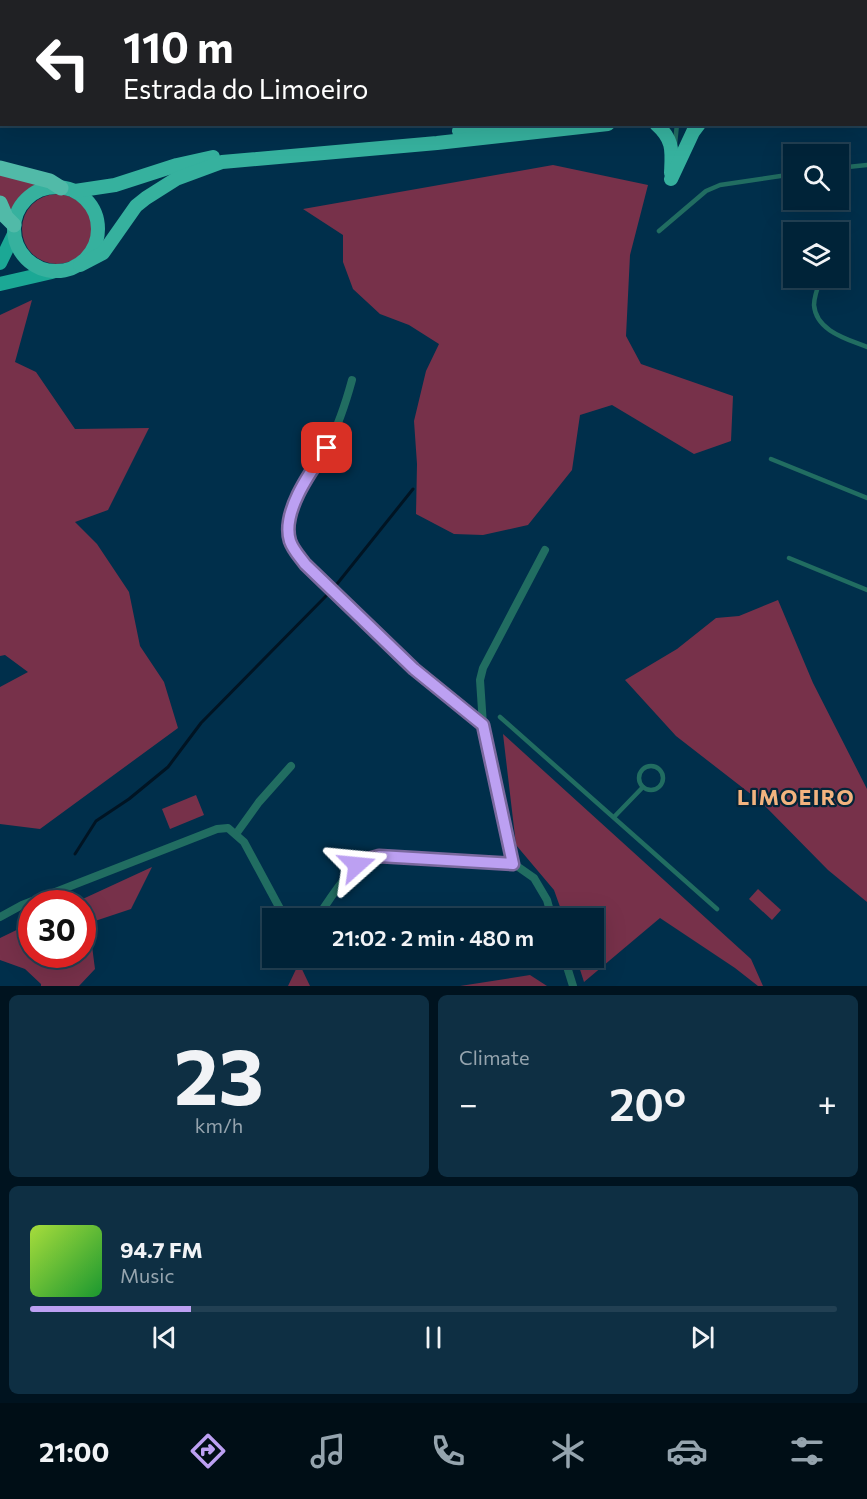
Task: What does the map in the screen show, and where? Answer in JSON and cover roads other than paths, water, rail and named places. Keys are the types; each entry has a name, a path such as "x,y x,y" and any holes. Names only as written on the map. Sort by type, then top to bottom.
{"highway":[{"path":"14,230 17,214 30,196 50,188 68,189 115,185 208,157 498,126"},
{"path":"0,203 14,230 17,246 23,256 41,269 52,272 67,271 103,253 136,206 146,198 176,179 222,162 437,143 590,126"},
{"path":"658,126 669,138 672,147 671,179"},
{"path":"671,179 698,126"},
{"path":"0,168 50,181 87,200 94,210 99,234 89,257 80,265"}],"main road":[{"path":"0,263 14,230"},
{"path":"0,284 52,272"}],"street":[{"path":"352,380 341,419 327,448 299,493 290,515 287,528 290,540 305,564 414,669 483,725"},
{"path":"513,864 483,725 480,680 483,668 545,550"},
{"path":"236,834 259,802 291,766"},
{"path":"0,917 22,905 217,829 228,828 244,842 280,908"},
{"path":"325,908 357,865 379,856 513,864 534,878 549,908"},
{"path":"567,968 573,986"}],"lane":[{"path":"671,179 677,126"},
{"path":"849,167 867,165"},
{"path":"659,231 706,191 720,185 783,176"},
{"path":"818,288 814,304 821,322 840,337 867,347"},
{"path":"771,459 867,498"},
{"path":"789,558 867,590"},
{"path":"500,717 717,909"},
{"path":"648,766 659,769 663,780 660,787 653,790 643,787 639,778 642,771 648,766"},
{"path":"614,817 643,787"}],"waterway":[{"path":"337,584 413,489"},
{"path":"75,854 96,821 129,799 168,767 201,723 327,595"}],"district":[{"name":"LIMOEIRO","path":"796,796"}]}
